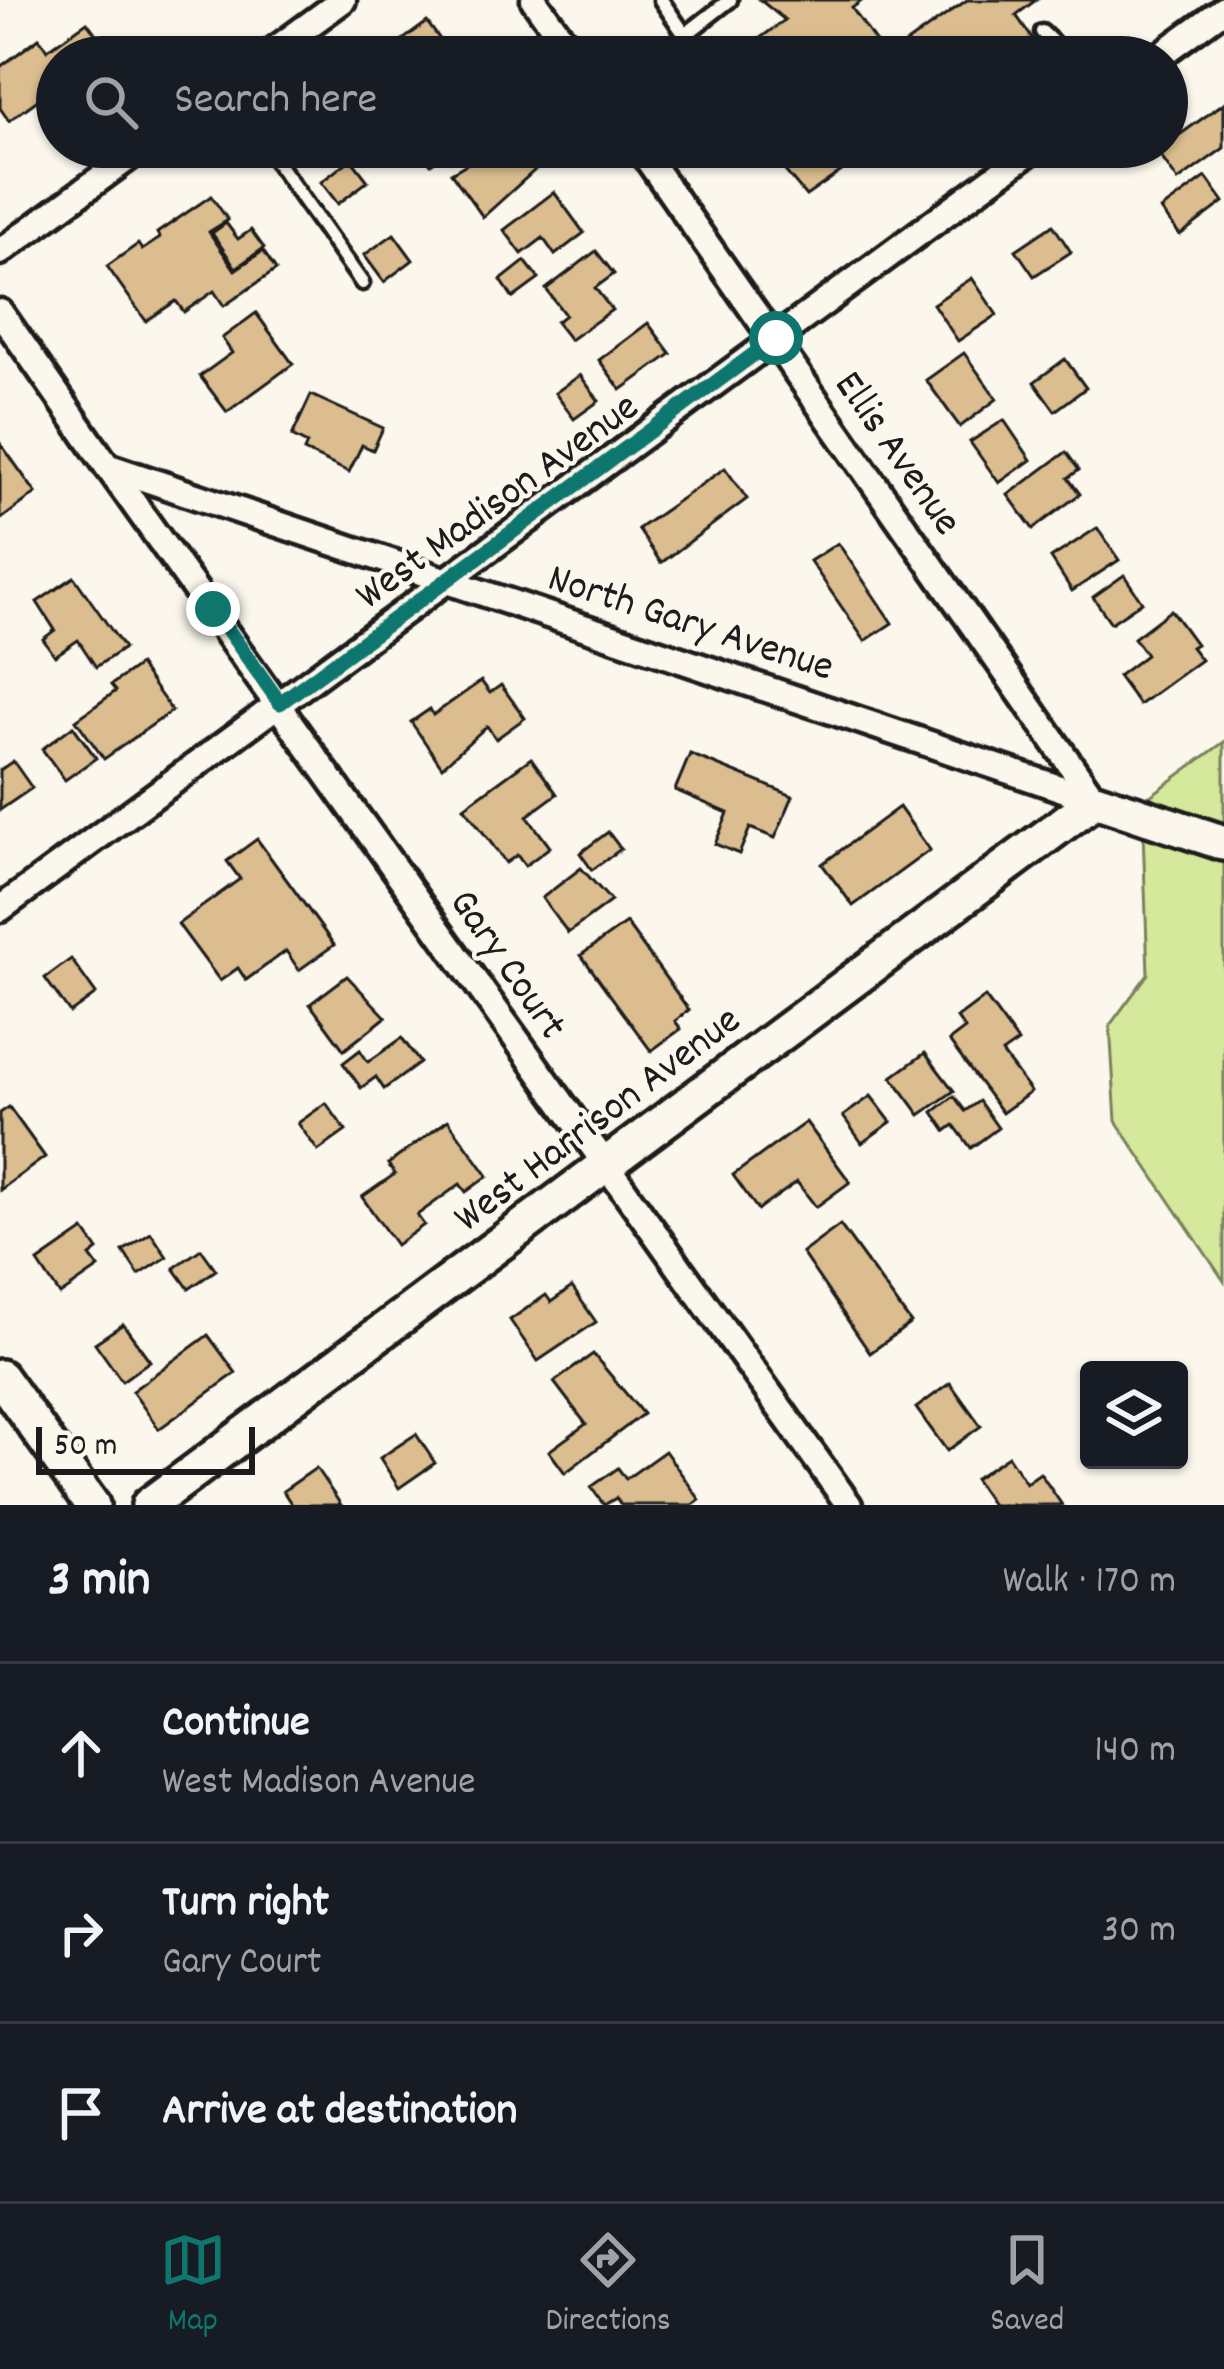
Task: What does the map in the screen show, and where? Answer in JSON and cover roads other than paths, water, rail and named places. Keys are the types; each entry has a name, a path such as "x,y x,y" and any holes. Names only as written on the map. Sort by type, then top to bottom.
{"street":[{"path":"294,36 343,0"},
{"path":"534,0 559,36"},
{"path":"1186,36 1224,8"},
{"path":"0,252 114,168"},
{"name":"Ellis Avenue","path":"654,168 1095,800"},
{"name":"West Madison Avenue","path":"0,909 1007,168"},
{"path":"0,312 107,466"},
{"name":"North Gary Avenue","path":"107,466 446,585 1224,843"},
{"name":"Gary Court","path":"107,466 849,1505"},
{"name":"West Harrison Avenue","path":"149,1505 1095,800"},
{"path":"0,1377 92,1505"}],"lane":[{"path":"661,0 685,35 730,0"},
{"path":"1042,32 1046,36"},
{"path":"281,168 362,284"}]}
